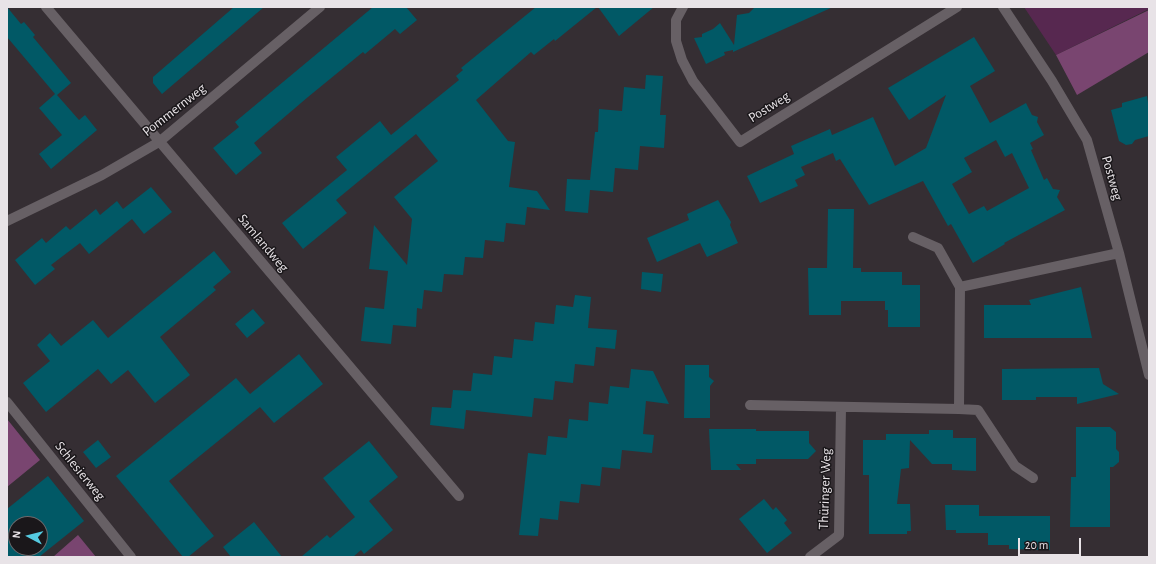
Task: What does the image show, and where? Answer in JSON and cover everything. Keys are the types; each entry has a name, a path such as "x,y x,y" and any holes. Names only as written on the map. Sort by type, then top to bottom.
{"street":[{"name":"Samlandweg","path":"46,7 459,496"},
{"name":"Pommernweg","path":"7,221 102,175 159,142 320,7"},
{"name":"Postweg","path":"683,7 676,20 676,41 682,60 693,81 740,142 957,7"},
{"name":"Postweg","path":"1003,7 1052,81 1087,140 1119,253 1149,375"},
{"path":"912,237 938,248 960,287 959,409"},
{"path":"960,287 1119,253"},
{"name":"Schlesierweg","path":"7,402 131,557"},
{"path":"750,405 978,410 1015,466 1033,478"},
{"name":"Thüringer Weg","path":"810,557 839,535 841,408"}],"shaded area":[{"path":"1024,7 1149,7 1149,9 1056,55"},
{"path":"1149,10 1149,52 1077,95 1056,55"},
{"path":"7,419 40,460 7,487"},
{"path":"78,535 96,557 53,557"}],"building":[{"path":"7,7 21,24 24,22 35,35 33,37 71,83 57,95 79,120 85,115 97,130 51,169 39,154 62,135 39,108 55,94 7,37"},
{"path":"234,7 264,7 162,94 153,83 153,77"},
{"path":"373,7 406,7 417,20 400,34 395,29 365,54 363,52 254,143 262,153 236,175 213,148 239,127 235,122"},
{"path":"536,7 597,7 555,41 554,39 534,55 531,52 476,100 508,141 515,142 509,187 537,191 550,210 527,207 525,225 506,223 504,242 485,240 483,258 465,257 463,275 444,274 442,292 424,290 422,309 417,308 416,327 393,325 391,344 361,341 365,307 384,309 388,271 369,269 374,225 407,265 412,219 394,197 438,161 416,134 336,200 347,213 303,249 282,223 347,170 336,157 380,121 391,135 459,80 456,76 463,70 461,68"},
{"path":"598,7 654,7 619,36"},
{"path":"755,7 833,7 733,52 733,50 724,52 725,55 706,64 694,38 702,37 702,34 713,29 720,23 734,45 737,15 749,13"},
{"path":"974,37 995,71 970,86 990,123 1026,103 1032,115 1038,117 1037,122 1044,135 1030,143 1033,149 1031,150 1044,180 1047,178 1053,189 1060,190 1057,197 1065,210 1004,243 1005,244 973,263 951,224 948,226 923,181 869,205 840,159 836,161 833,153 801,167 805,175 795,180 798,186 760,203 747,176 794,154 791,146 830,129 832,135 873,117 895,166 926,148 946,95 909,120 888,88","holes":["996,140 1005,157 1012,153 1029,188 987,211 984,206 969,214 952,184 972,172 964,158"]},
{"path":"646,75 663,76 660,115 666,115 664,148 640,146 638,170 615,168 613,192 590,190 588,213 565,211 567,179 590,180 595,132 598,132 599,109 622,111 624,87 645,89"},
{"path":"1147,96 1149,109 1149,136 1135,140 1132,144 1126,145 1119,141 1111,110 1122,107 1122,103"},
{"path":"151,187 172,212 144,234 132,219 89,254 80,243 51,265 55,269 35,285 15,260 42,238 46,243 66,226 70,230 96,209 100,215 117,201 123,209"},
{"path":"718,200 731,222 730,225 738,243 707,257 700,243 657,262 647,238 689,220 687,214"},
{"path":"828,209 854,209 853,268 861,268 861,272 902,272 902,285 920,285 920,327 888,327 888,310 885,310 885,301 841,301 841,315 809,315 808,268 827,268"},
{"path":"214,251 231,272 213,287 216,290 160,337 190,375 155,403 128,370 111,384 98,369 46,412 23,383 50,361 37,345 50,333 61,346 93,320 108,338"},
{"path":"642,272 663,274 661,292 641,289"},
{"path":"1081,287 1092,338 984,338 984,305 1031,305 1029,300"},
{"path":"575,295 591,297 588,328 617,330 615,349 596,347 594,366 575,364 573,383 555,381 553,400 534,398 532,417 466,410 464,429 430,425 432,407 451,408 453,390 471,391 473,373 492,375 494,356 512,358 514,339 533,341 535,322 554,324 556,305 573,307"},
{"path":"253,309 265,323 247,338 235,324"},
{"path":"299,354 323,384 274,423 260,407 169,481 214,536 188,557 183,557 116,476 236,378 250,394"},
{"path":"685,365 709,365 709,377 714,381 710,386 710,418 684,418"},
{"path":"1099,368 1103,384 1119,394 1077,404 1077,397 1036,397 1036,400 1002,400 1002,369"},
{"path":"631,369 653,371 669,404 646,401 643,434 654,435 652,453 622,450 620,469 602,467 600,486 581,484 579,503 560,501 558,520 540,518 538,536 519,535 528,453 546,455 548,436 567,438 569,419 588,421 589,402 608,404 610,386 629,388"},
{"path":"1076,427 1110,427 1116,432 1116,449 1119,452 1119,462 1113,467 1110,467 1110,527 1070,527 1071,477 1076,477"},
{"path":"709,429 809,431 809,443 816,451 808,459 756,459 756,464 736,464 741,470 711,470"},
{"path":"929,430 953,430 953,438 976,438 976,471 952,470 952,464 932,464 910,440 909,468 901,469 897,504 910,504 911,531 907,531 907,534 869,534 869,475 863,475 863,440 886,440 886,434 929,434"},
{"path":"98,440 111,457 96,468 83,452"},
{"path":"369,441 398,477 369,501 393,530 364,554 361,550 353,557 301,557 327,535 330,538 355,517 323,478"},
{"path":"48,476 84,521 48,550 48,516 8,516 8,556 40,556 7,557 7,509"},
{"path":"764,499 773,510 776,507 787,520 784,523 792,533 767,553 739,519"},
{"path":"945,505 979,505 979,516 1050,516 1050,550 1009,549 1009,545 988,545 988,533 956,533 956,530 946,530"},
{"path":"254,522 282,557 231,557 223,547"}]}
